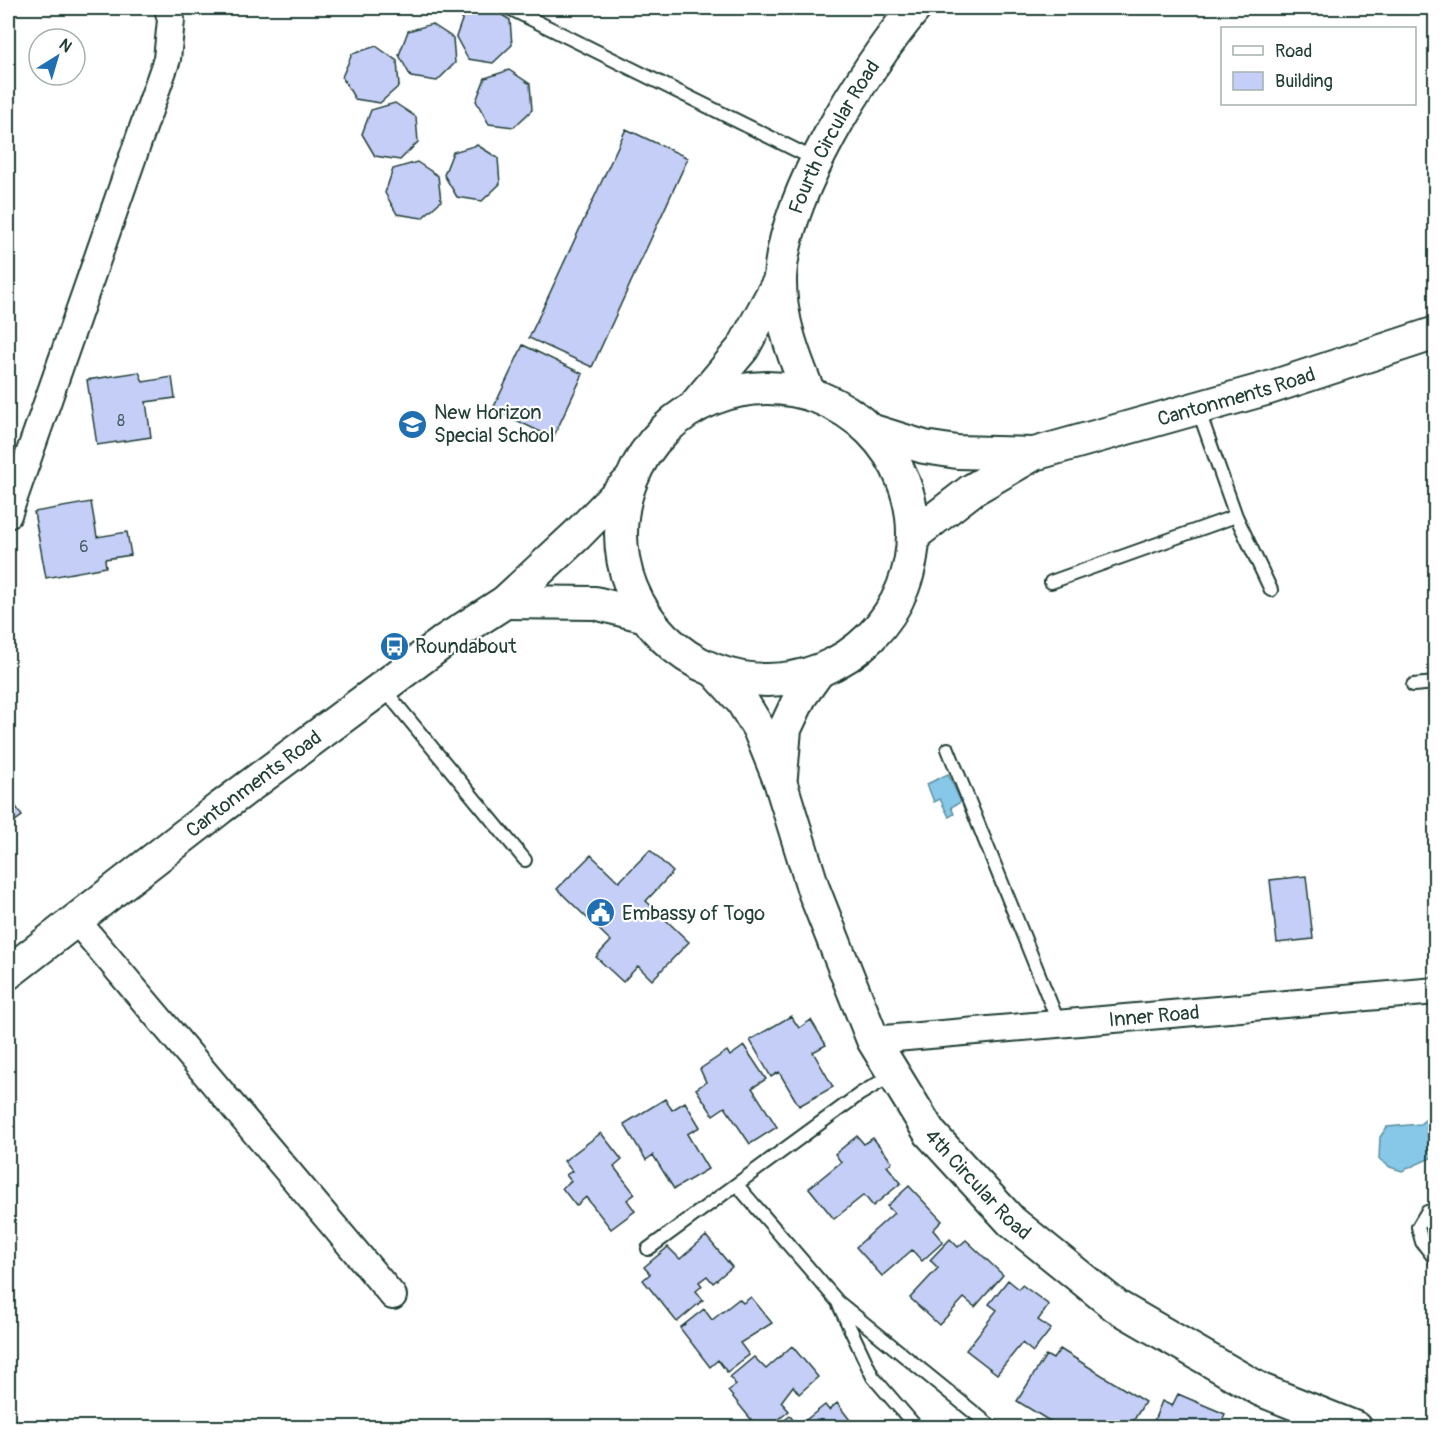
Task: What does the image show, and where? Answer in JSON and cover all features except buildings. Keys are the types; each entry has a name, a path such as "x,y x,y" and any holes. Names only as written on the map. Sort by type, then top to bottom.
{"street":[{"path":"8,515 167,59 171,20 168,8"},
{"name":"Fourth Circular Road","path":"809,393 794,356 785,319 780,280 783,253 793,217 817,160 867,74 915,8"},
{"name":"Fourth Circular Road","path":"695,406 743,348 780,280"},
{"name":"Cantonments Road","path":"1034,454 1269,388 1436,333"},
{"path":"873,431 903,482 915,534 912,564 906,583 889,619 869,641 845,659 818,672 792,679 766,681 740,678 715,670 689,657 665,639 646,616 632,590 624,562 621,532 629,482 649,447 669,424 695,406 721,394 749,388 778,387 809,393 843,408 873,431 924,447 957,452 1034,454"},
{"path":"915,534 972,490 1034,454"},
{"name":"Cantonments Road","path":"8,973 220,808 382,687 446,640 505,602 577,535 629,482"},
{"path":"505,602 595,603 646,616"},
{"name":"4th Circular Road","path":"715,670 742,701 759,729 780,781 814,891 873,1040 930,1133 1012,1222 1116,1306 1261,1390 1356,1428"},
{"path":"780,781 785,729 800,697 818,672"},
{"path":"76,920 393,1296"},
{"name":"Inner Road","path":"873,1040 1436,991"}],"lane":[{"path":"509,8 817,160"},
{"path":"1198,408 1236,516 1271,590"},
{"path":"1051,582 1236,516"},
{"path":"1413,686 1436,683"},
{"path":"382,687 525,860"},
{"path":"948,749 1059,1024"},
{"path":"648,1249 860,1094 894,1074"},
{"path":"737,1185 838,1302 993,1428"},
{"path":"1436,1209 1427,1212 1418,1227 1422,1242 1436,1260"},
{"path":"838,1302 873,1377 917,1428"}],"water":[{"path":"948,774 961,802 951,807 954,814 949,817 940,799 934,802 927,784"},
{"path":"1431,1115 1435,1119 1433,1131 1435,1156 1402,1171 1390,1167 1379,1159 1380,1137 1387,1127 1420,1124"}],"place":[{"name":"New Horizon Special School","path":"413,424"},
{"name":"Roundabout","path":"394,646"},
{"name":"Embassy of Togo","path":"601,913"}]}
